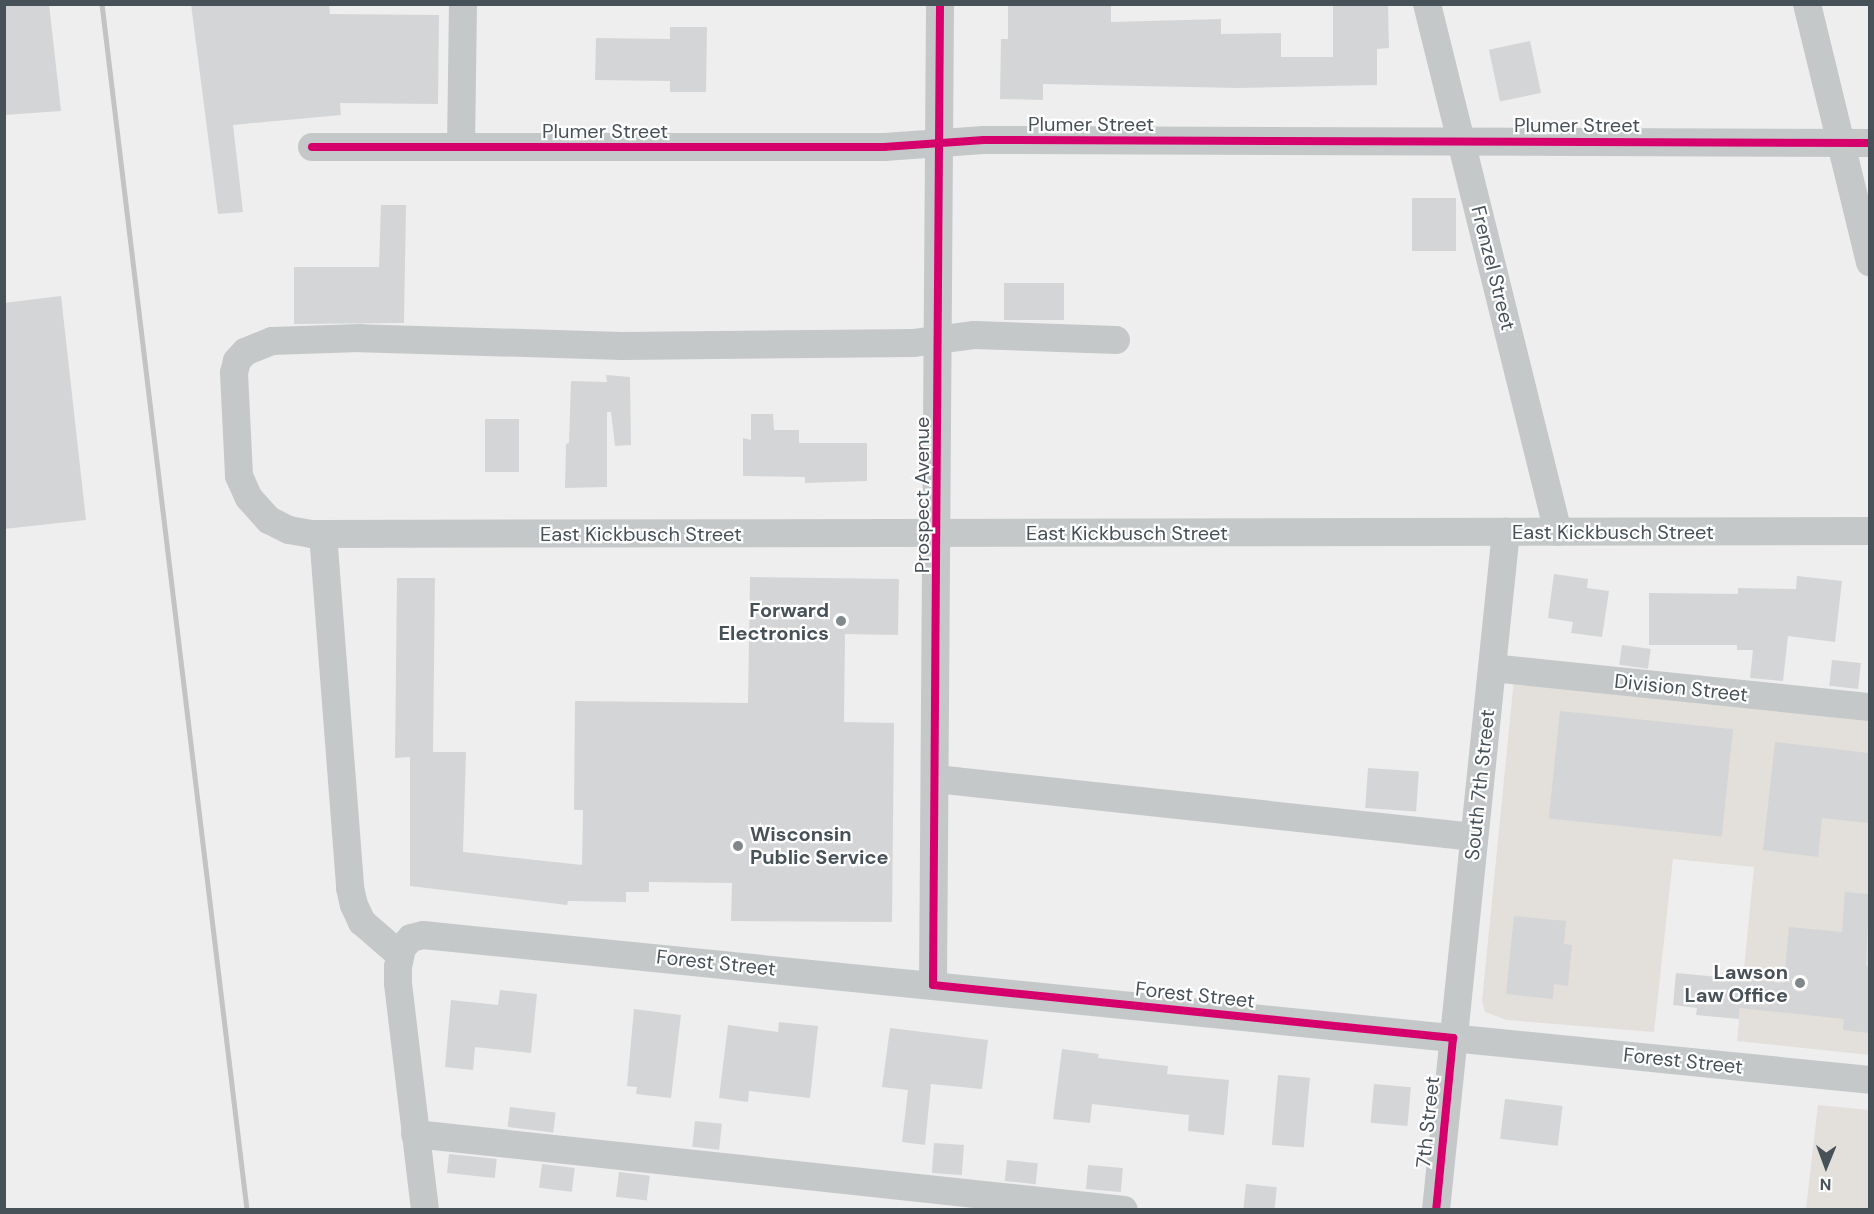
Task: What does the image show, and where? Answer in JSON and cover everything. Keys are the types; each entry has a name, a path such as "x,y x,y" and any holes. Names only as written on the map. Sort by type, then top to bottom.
{"street":[{"path":"461,147 463,4"},
{"name":"Prospect Avenue","path":"933,985 940,4"},
{"name":"Frenzel Street","path":"1427,4 1558,532"},
{"path":"1807,4 1869,262"},
{"name":"Plumer Street","path":"312,147 884,147 984,140 1869,143"},
{"name":"East Kickbusch Street","path":"1116,340 974,335 913,343 622,346 293,338 258,345 245,352 237,361 234,373 239,476 249,498 269,520 289,531 323,534 1869,531"},
{"name":"South 7th Street","path":"1453,1038 1506,532"},
{"path":"323,534 350,888 354,905 362,922 400,955 398,967 400,1011 425,1209"},
{"name":"Division Street","path":"1492,668 1869,707"},
{"path":"936,779 1474,837"},
{"name":"Forest Street","path":"400,955 406,942 423,935 1869,1080"},
{"name":"7th Street","path":"1436,1209 1453,1038"},
{"path":"415,1134 1124,1209"}],"shaded area":[{"path":"1514,679 1869,715 1869,1055 1737,1041 1754,867 1673,859 1654,1032 1507,1020 1485,1012 1482,1001"},
{"path":"1818,1105 1869,1110 1869,1209 1806,1209"}],"building":[{"path":"4,4 49,4 61,111 4,115"},
{"path":"191,4 329,4 330,14 439,15 438,104 340,103 341,115 233,125 243,212 218,214"},
{"path":"1008,4 1111,4 1111,22 1221,19 1221,34 1281,33 1281,57 1333,57 1333,4 1388,4 1389,48 1377,49 1377,85 1239,88 1043,84 1043,100 1000,99 1001,39 1008,39"},
{"path":"670,27 707,27 706,92 670,92 670,81 595,80 596,38 670,39"},
{"path":"1530,41 1541,93 1500,102 1489,50"},
{"path":"1412,198 1456,198 1456,251 1412,251"},
{"path":"381,205 406,205 404,323 294,324 294,267 379,267"},
{"path":"1004,283 1064,283 1064,320 1004,320"},
{"path":"61,296 86,520 4,529 4,303"},
{"path":"606,375 630,377 631,445 615,446 611,412 607,412 607,487 565,488 571,381 607,382"},
{"path":"751,414 773,414 774,430 799,430 799,443 867,443 867,481 805,483 805,477 743,476 743,438 751,440"},
{"path":"485,419 519,419 519,472 485,472"},
{"path":"1554,574 1588,579 1587,588 1609,591 1602,637 1571,633 1573,622 1548,618"},
{"path":"1797,576 1842,581 1835,642 1788,636 1783,681 1750,678 1753,650 1737,650 1737,645 1649,645 1649,593 1738,594 1738,588 1796,589"},
{"name":"Wisconsin Public Service","path":"750,577 899,579 898,635 845,634 844,722 894,723 892,922 731,921 732,883 649,882 649,892 626,892 626,902 568,901 567,905 410,886 410,757 395,758 397,578 435,578 433,752 466,752 463,852 582,865 583,810 574,810 575,701 748,703"},
{"path":"1622,645 1651,649 1648,669 1619,665"},
{"path":"1832,660 1861,663 1858,689 1829,686"},
{"path":"1560,711 1733,729 1722,837 1549,818"},
{"path":"1775,742 1869,753 1869,823 1822,818 1818,857 1763,850"},
{"path":"1368,768 1419,772 1416,811 1365,808"},
{"path":"1845,892 1869,894 1866,966 1869,966 1869,1033 1843,1030 1844,1019 1740,1008 1739,1019 1696,1015 1697,1008 1673,1005 1676,973 1784,983 1789,927 1842,932"},
{"path":"1514,916 1566,921 1564,944 1572,945 1568,986 1554,984 1553,999 1506,994"},
{"path":"500,990 537,994 531,1053 475,1047 473,1070 445,1067 451,1000 498,1005"},
{"path":"634,1009 681,1015 671,1098 636,1094 637,1087 627,1086"},
{"path":"779,1022 818,1026 810,1098 749,1091 748,1102 719,1098 728,1025 778,1032"},
{"path":"890,1028 988,1040 982,1089 931,1084 925,1145 902,1142 908,1090 882,1087"},
{"path":"1062,1049 1099,1054 1098,1058 1168,1066 1167,1074 1229,1080 1224,1135 1188,1131 1189,1115 1092,1104 1090,1123 1053,1119"},
{"path":"1278,1075 1310,1078 1304,1148 1272,1145"},
{"path":"1374,1084 1411,1087 1407,1126 1371,1123"},
{"path":"1505,1099 1563,1106 1558,1146 1500,1139"},
{"path":"510,1107 556,1113 553,1132 508,1127"},
{"path":"695,1121 722,1124 719,1150 692,1147"},
{"path":"934,1143 964,1145 962,1175 932,1173"},
{"path":"449,1154 497,1159 495,1178 447,1173"},
{"path":"1007,1160 1038,1163 1036,1184 1005,1181"},
{"path":"542,1164 575,1168 572,1192 539,1188"},
{"path":"1088,1165 1123,1168 1121,1192 1086,1189"},
{"path":"619,1172 650,1176 647,1201 616,1197"},
{"path":"1246,1184 1277,1187 1274,1210 1243,1209"}],"railway":[{"path":"102,4 247,1210"}],"cycle path":[{"path":"940,4 933,985 1453,1038 1436,1210"},
{"path":"312,147 884,147 984,140 1870,143"}],"place":[{"name":"Forward Electronics","path":"841,621"},
{"name":"Wisconsin Public Service","path":"738,846"},
{"name":"Lawson Law Office","path":"1800,983"}]}
